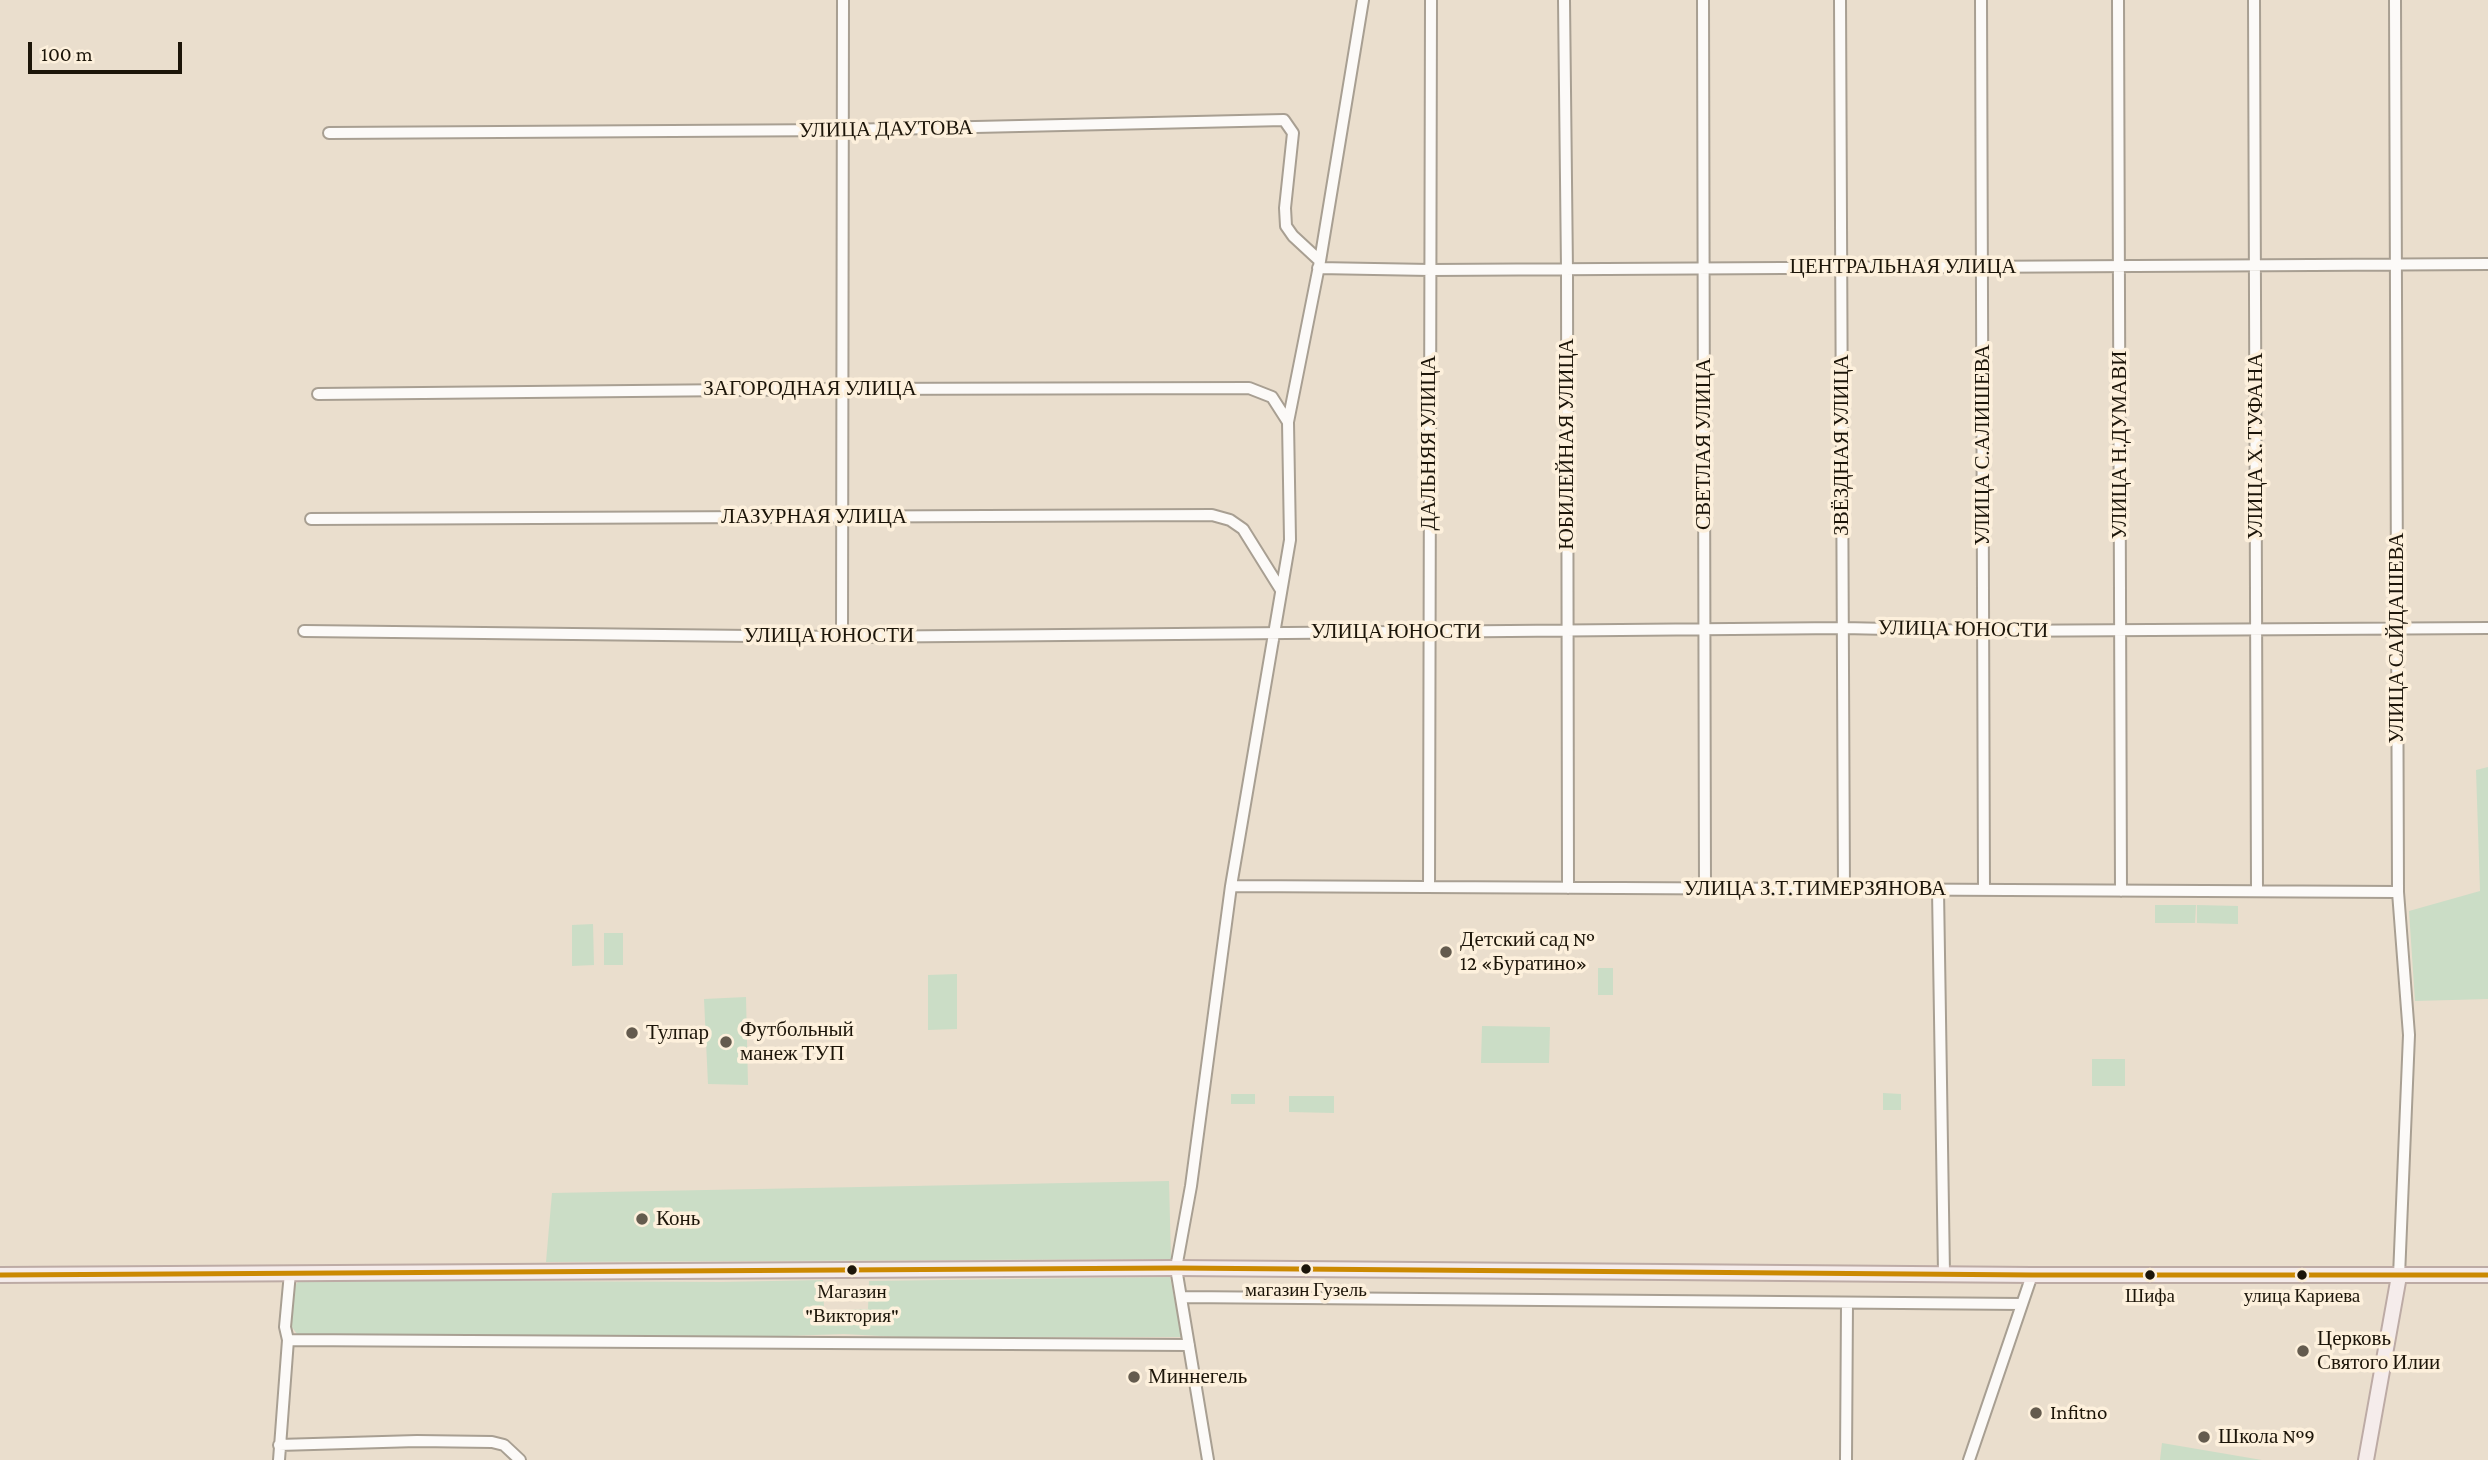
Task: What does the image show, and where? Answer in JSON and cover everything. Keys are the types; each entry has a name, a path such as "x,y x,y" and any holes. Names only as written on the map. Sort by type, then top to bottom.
{"main road":[{"path":"0,1275 1176,1268 2032,1275 2488,1275"},
{"path":"2367,1460 2399,1276"}],"street":[{"path":"842,637 843,0"},
{"path":"1208,1460 1176,1268 1191,1186 1231,886 1290,540 1288,422 1319,265 1363,0"},
{"name":"ДАЛЬНЯЯ УЛИЦА","path":"1429,887 1431,0"},
{"name":"ЮБИЛЕЙНАЯ УЛИЦА","path":"1564,0 1568,888"},
{"name":"СВЕТЛАЯ УЛИЦА","path":"1703,0 1705,888"},
{"name":"ЗВЁЗДНАЯ УЛИЦА","path":"1840,0 1844,889"},
{"name":"УЛИЦА С.АЛИШЕВА","path":"1981,0 1984,890"},
{"name":"УЛИЦА Н.ДУМАВИ","path":"2118,0 2121,891"},
{"name":"УЛИЦА Х. ТУФАНА","path":"2254,0 2257,891"},
{"name":"УЛИЦА САЙДАШЕВА","path":"2395,0 2398,892 2410,1035 2399,1276"},
{"name":"УЛИЦА ДАУТОВА","path":"329,132 843,130 1284,120 1293,133 1285,208 1286,226 1319,265"},
{"name":"ЦЕНТРАЛЬНАЯ УЛИЦА","path":"1319,265 1430,270 2255,265 2487,268"},
{"name":"ЗАГОРОДНАЯ УЛИЦА","path":"318,394 1249,387 1272,397 1288,422"},
{"name":"ЛАЗУРНАЯ УЛИЦА","path":"311,519 1212,515 1230,520 1243,529 1281,590"},
{"name":"УЛИЦА ЮНОСТИ","path":"304,631 842,637 1843,628 1983,631 2488,628"},
{"name":"УЛИЦА З.Т.ТИМЕРЗЯНОВА","path":"1231,886 2398,892"},
{"path":"1938,890 1944,1273"},
{"path":"279,1460 290,1273"},
{"path":"1969,1460 2032,1275"},
{"path":"1181,1297 2022,1304"},
{"path":"1846,1460 1847,1303"},
{"path":"288,1340 1189,1345"},
{"path":"279,1445 492,1442 504,1445 520,1460"}],"green space":[{"path":"2488,767 2488,999 2415,1001 2409,911 2480,891 2476,770"},
{"path":"2155,905 2196,905 2195,923 2155,923"},
{"path":"2197,905 2238,906 2238,924 2197,923"},
{"path":"593,924 594,965 572,966 572,925"},
{"path":"604,933 623,933 623,965 604,965"},
{"path":"1598,968 1613,968 1613,995 1598,995"},
{"path":"957,974 957,1029 928,1030 928,975"},
{"name":"Футбольный манеж ТУП","path":"746,997 748,1085 708,1084 704,999"},
{"path":"1482,1026 1550,1027 1549,1063 1481,1063"},
{"path":"2092,1059 2125,1059 2125,1086 2092,1086"},
{"path":"1883,1093 1901,1094 1901,1110 1883,1110"},
{"path":"1231,1094 1255,1094 1255,1104 1231,1104"},
{"path":"1289,1096 1334,1096 1334,1113 1289,1112"},
{"path":"1169,1181 1171,1259 546,1262 552,1193"},
{"path":"1170,1277 1182,1337 899,1337 844,1334 727,1338 304,1338 291,1326 293,1289 299,1280 823,1280 824,1311 868,1309 869,1281"},
{"path":"2162,1443 2262,1460 2160,1460"}],"transit line":[{"path":"0,1275 1176,1268 2032,1275 2488,1275"}],"place":[{"name":"Детский сад № 12 «Буратино»","path":"1446,952"},
{"name":"Тулпар","path":"632,1033"},
{"name":"Футбольный манеж ТУП","path":"726,1042"},
{"name":"Конь","path":"642,1219"},
{"name":"магазин Гузель","path":"1306,1269"},
{"name":"Магазин \"Виктория\"","path":"852,1270"},
{"name":"Шифа","path":"2150,1275"},
{"name":"улица Кариева","path":"2302,1275"},
{"name":"Церковь Святого Илии","path":"2303,1351"},
{"name":"Миннегель","path":"1134,1377"},
{"name":"Infitno","path":"2036,1413"},
{"name":"Школа №9","path":"2204,1437"}]}
